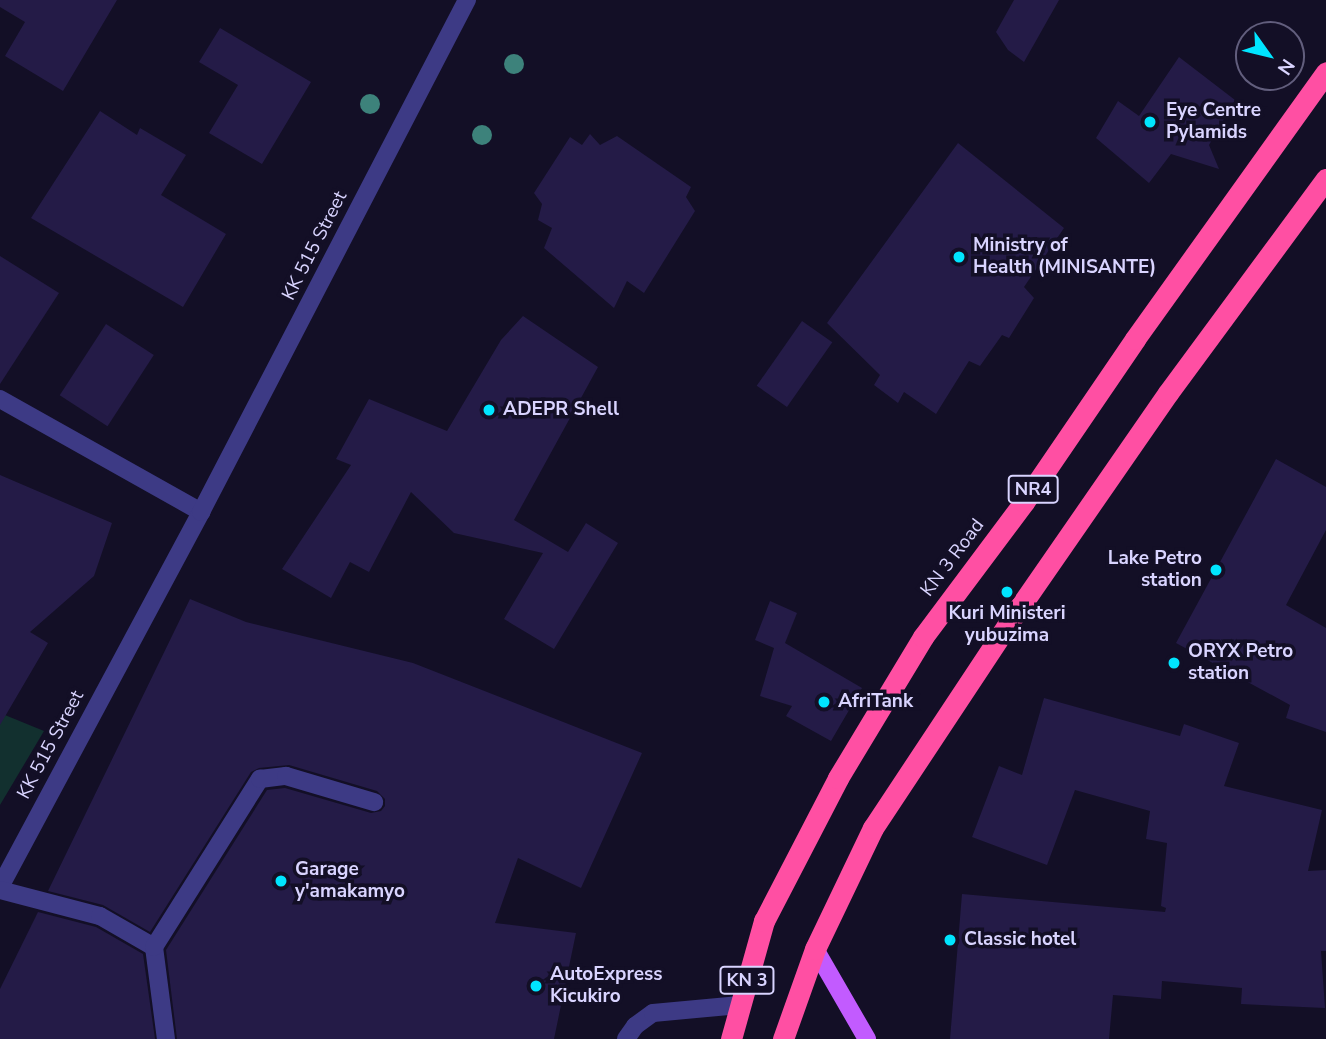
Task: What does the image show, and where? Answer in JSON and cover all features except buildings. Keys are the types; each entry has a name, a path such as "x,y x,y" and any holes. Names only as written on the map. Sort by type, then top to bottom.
{"highway":[{"name":"KN 3 Road","path":"731,1039 764,921 838,778 923,637 1024,502 1135,339 1326,72"},
{"name":"NR4","path":"783,1039 815,949 873,828 1168,393 1326,179"}],"main road":[{"path":"815,949 867,1039"}],"street":[{"name":"KK 515 Street","path":"0,889 201,512 467,0"},
{"path":"0,399 201,512"},
{"path":"166,1039 154,947 260,779 286,776 374,802"},
{"path":"0,889 100,916 154,947"},
{"path":"626,1039 635,1026 653,1013 740,1004"}],"green space":[{"path":"0,713 44,731 0,805"}],"place":[{"name":"Eye Centre Pylamids","path":"1150,122"},
{"name":"Ministry of Health (MINISANTE)","path":"959,257"},
{"name":"ADEPR Shell","path":"489,410"},
{"name":"Lake Petro station","path":"1216,570"},
{"name":"Kuri Ministeri yubuzima","path":"1007,592"},
{"name":"ORYX Petro station","path":"1174,663"},
{"name":"AfriTank","path":"824,702"},
{"name":"Garage y'amakamyo","path":"281,881"},
{"name":"Classic hotel","path":"950,940"},
{"name":"AutoExpress Kicukiro","path":"536,986"}]}
